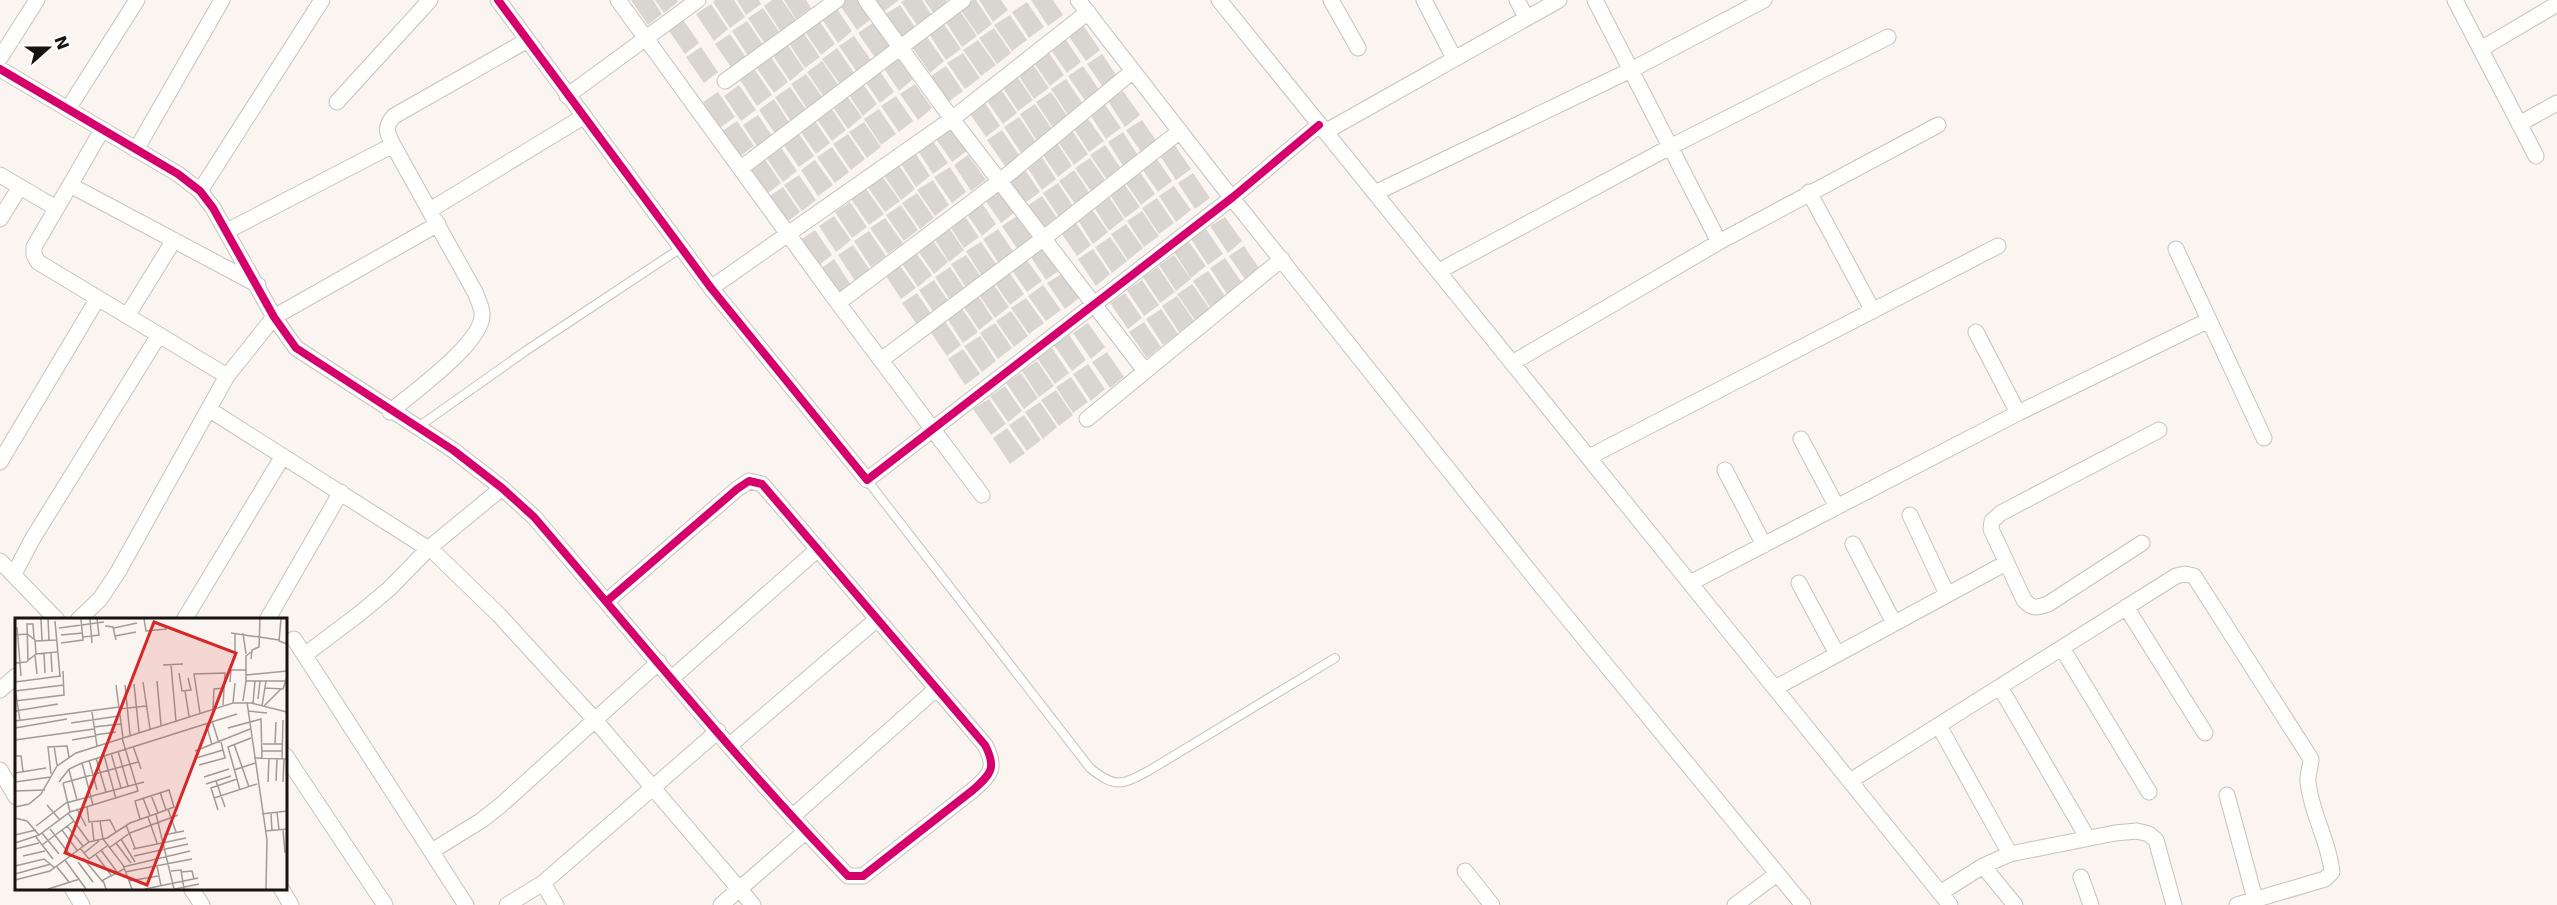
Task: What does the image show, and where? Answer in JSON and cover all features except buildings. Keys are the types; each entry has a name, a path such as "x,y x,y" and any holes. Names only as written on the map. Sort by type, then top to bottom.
{"street":[{"path":"0,58 37,0"},
{"path":"68,109 137,0"},
{"path":"136,150 222,0"},
{"path":"200,191 322,0"},
{"path":"337,102 430,0"},
{"path":"498,0 526,41 711,288 867,480 1322,128 1559,0"},
{"path":"618,0 838,303 982,495"},
{"path":"567,96 698,0"},
{"path":"725,81 837,0"},
{"path":"866,0 952,119 1145,371"},
{"path":"741,168 899,46 963,0"},
{"path":"1219,0 1945,899 1983,866 2010,854 2087,837 2137,831 2149,834 2157,840 2174,905"},
{"path":"1331,0 1358,48"},
{"path":"1424,0 1454,58"},
{"path":"1517,0 1526,17"},
{"path":"1594,0 1719,242"},
{"path":"1376,193 1630,70 1764,0"},
{"path":"2455,0 2536,156"},
{"path":"2481,49 2557,4"},
{"path":"711,288 952,119 1083,6 1534,577 1803,905"},
{"path":"1439,271 1671,147 1888,37"},
{"path":"390,411 451,361 480,327 483,315 476,294 393,145 387,132 388,122 394,116 526,41"},
{"path":"0,69 178,174 200,191 227,231 274,317 296,348 453,450 502,488 534,517 805,832 848,876 863,876 987,777 992,768 991,757 985,745 762,484 749,481 607,601"},
{"path":"838,303 1000,181 1133,71"},
{"path":"2519,124 2557,103"},
{"path":"430,210 583,117"},
{"path":"1512,363 1719,242 1938,125"},
{"path":"102,130 34,247 34,255 38,262 227,376"},
{"path":"881,360 1044,238 1180,131"},
{"path":"227,231 393,145"},
{"path":"0,175 56,208"},
{"path":"70,185 258,285"},
{"path":"0,219 21,187"},
{"path":"1809,192 1874,311"},
{"path":"86,618 118,572 227,376 274,317 438,224"},
{"path":"128,316 174,240"},
{"path":"1589,457 1998,246"},
{"path":"2176,249 2264,438"},
{"path":"1087,419 1282,259"},
{"path":"0,462 98,298"},
{"path":"1690,583 2018,413 2209,320"},
{"path":"1976,332 2018,413"},
{"path":"15,573 33,538 159,335"},
{"path":"210,410 429,548 499,615 595,720 654,786 753,905"},
{"path":"2142,543 2048,604 2037,608 2030,606 2024,600 1991,529 1992,521 2001,513 2159,430"},
{"path":"1801,439 1838,507"},
{"path":"185,618 283,456"},
{"path":"1725,470 1764,544"},
{"path":"306,654 381,595 429,548 502,488"},
{"path":"268,618 341,492"},
{"path":"1910,515 1947,594"},
{"path":"1853,544 1894,623"},
{"path":"672,678 818,549"},
{"path":"0,561 15,573 55,618"},
{"path":"1775,688 2006,563"},
{"path":"1850,781 2176,576 2185,574 2194,576 2311,759 2308,783 2331,859 2332,872 2315,884 2237,905"},
{"path":"1799,583 1837,654"},
{"path":"2126,607 2205,733"},
{"path":"730,745 877,619"},
{"path":"294,639 306,654 466,905"},
{"path":"2062,648 2149,792"},
{"path":"432,851 482,820 659,662"},
{"path":"0,690 15,677"},
{"path":"2000,687 2087,837"},
{"path":"792,817 936,689"},
{"path":"1939,726 2010,854"},
{"path":"507,905 543,883 717,731"},
{"path":"286,756 385,905"},
{"path":"0,770 15,795"},
{"path":"2227,795 2255,899"},
{"path":"721,905 805,832"},
{"path":"1983,866 2015,905"},
{"path":"1465,871 1492,905"},
{"path":"1735,905 1777,874"},
{"path":"2081,877 2091,905"},
{"path":"543,883 556,905"},
{"path":"73,890 82,905"},
{"path":"192,890 202,905"},
{"path":"282,890 291,905"}],"lane":[{"path":"417,428 527,350 681,248"},
{"path":"867,480 1090,768 1106,781 1126,783 1142,775 1335,658"}],"cycle path":[{"path":"498,0 711,288 867,480 1233,197 1319,125"},
{"path":"0,69 178,174 200,191 213,208 274,317 296,348 453,450 502,488 534,517 728,744 848,876 863,876 973,790 988,775 991,759 985,745 762,484 749,481 737,489 607,601"}]}
